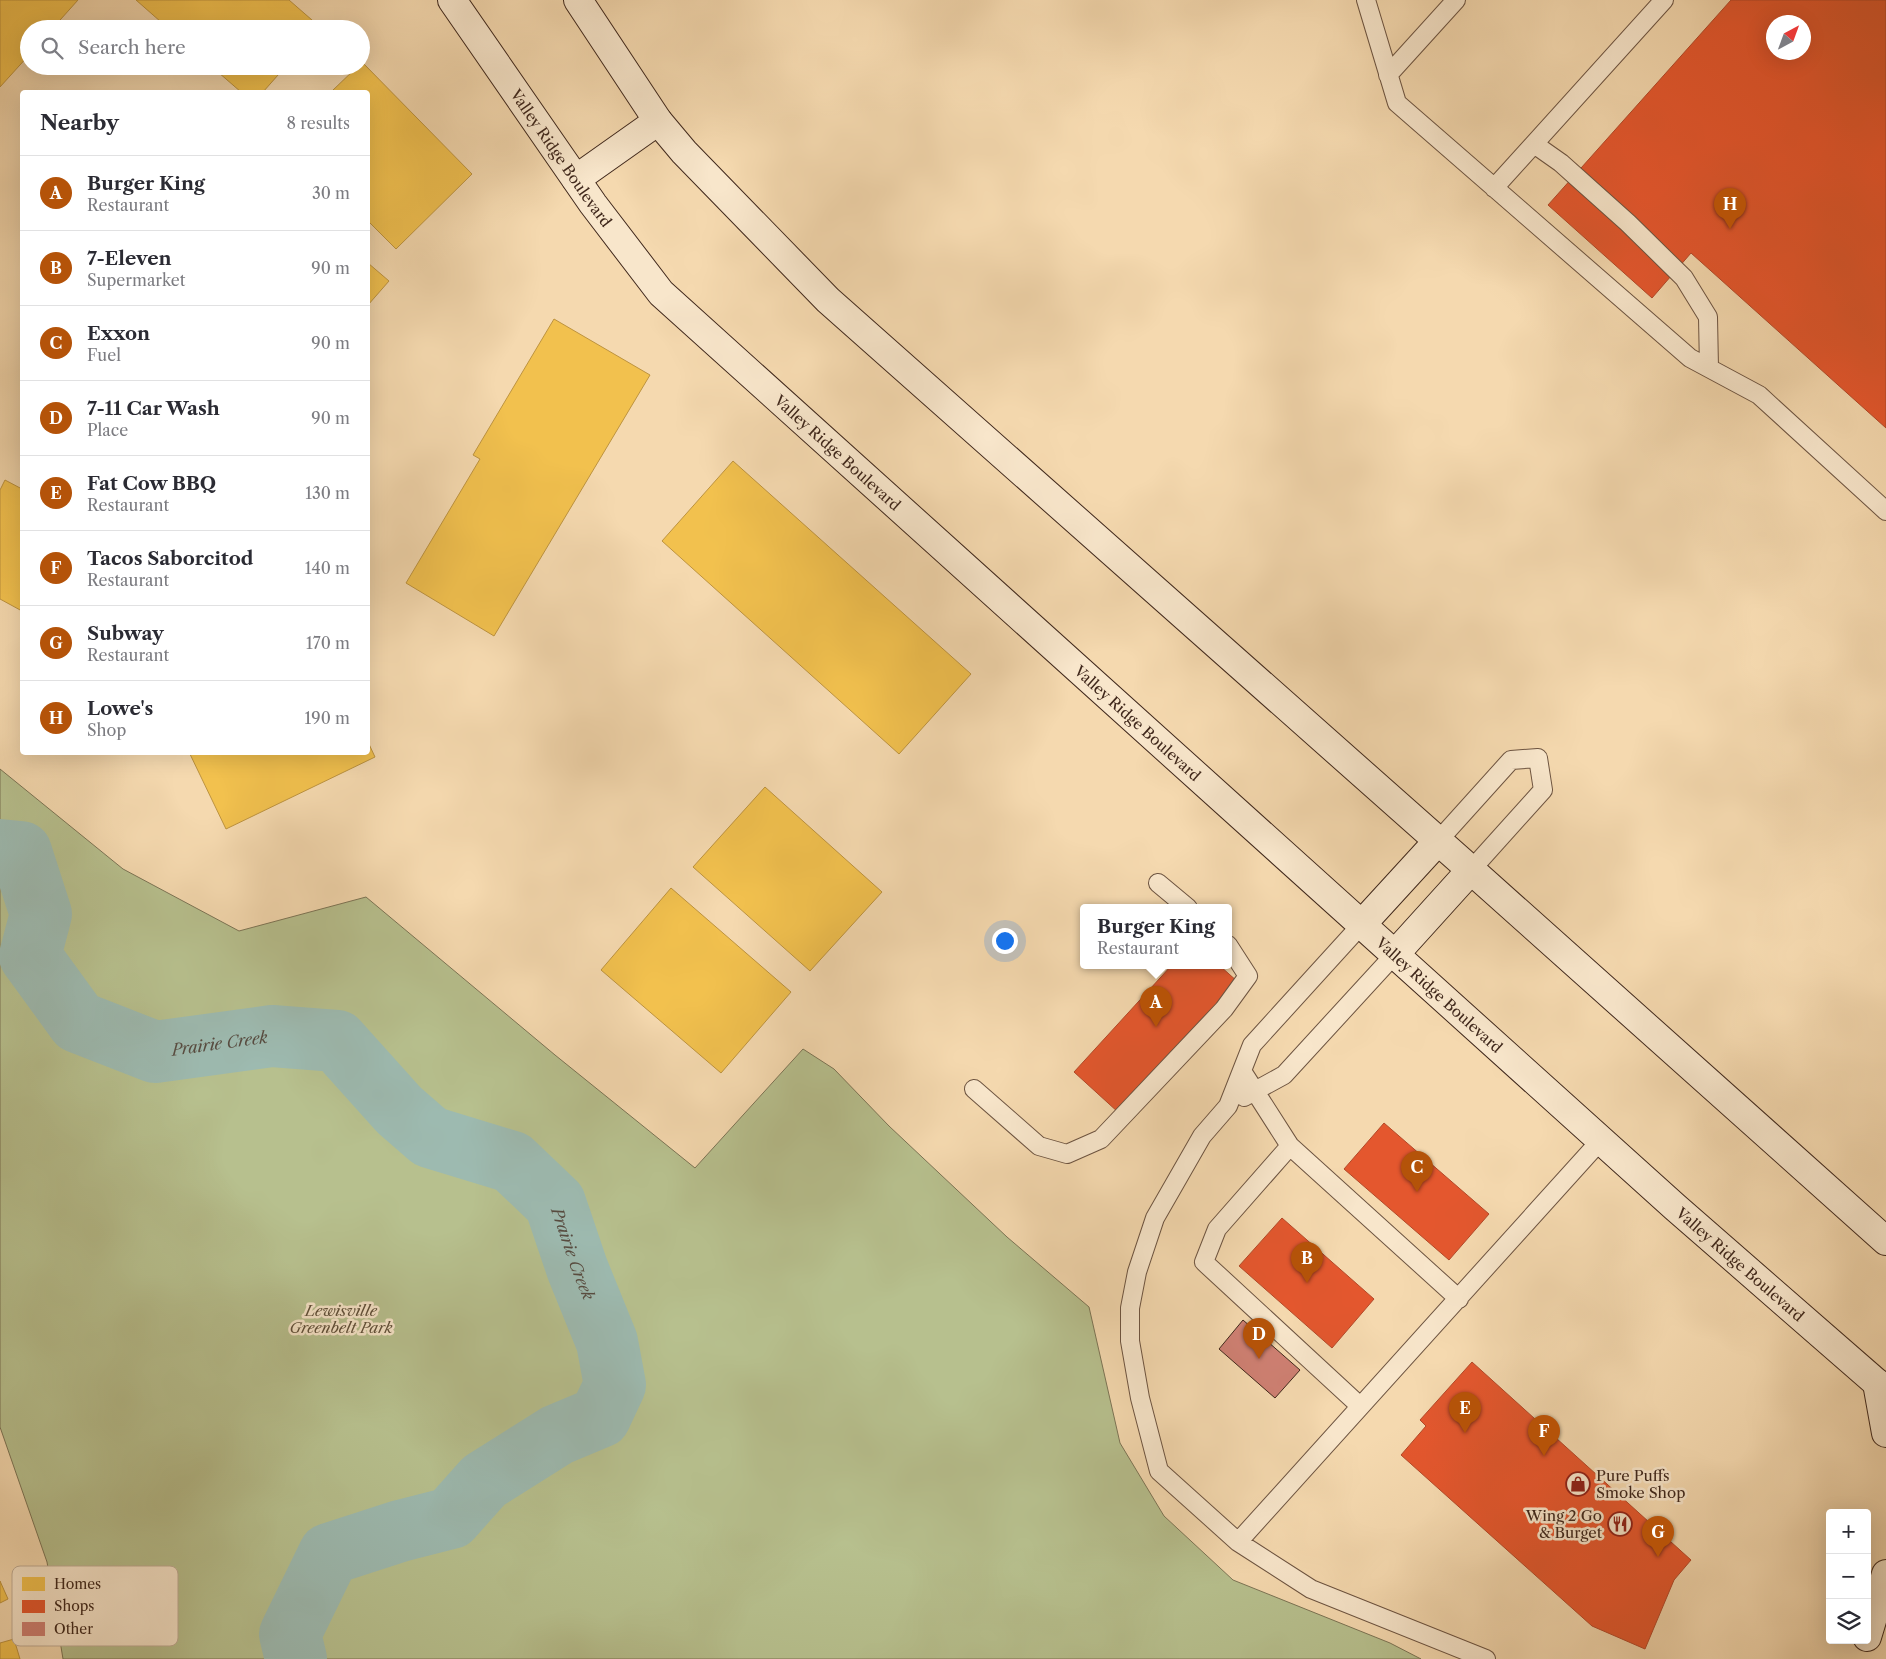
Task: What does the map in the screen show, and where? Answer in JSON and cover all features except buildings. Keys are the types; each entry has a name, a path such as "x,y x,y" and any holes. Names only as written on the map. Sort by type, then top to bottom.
{"main road":[{"name":"Valley Ridge Boulevard","path":"452,0 576,179 661,293 1675,1207 1882,1387"},
{"path":"578,0 658,121 684,152 828,300 1886,1241"},
{"path":"576,179 658,121"},
{"path":"1362,924 1438,841"},
{"path":"1395,954 1471,870"},
{"path":"1882,1387 1886,1434"},
{"path":"1871,1625 1886,1574"},
{"path":"1871,1635 1886,1622"},
{"path":"1861,1659 1865,1644"}],"lane":[{"path":"1366,0 1397,103 1690,358 1759,395 1886,511"},
{"path":"1388,75 1456,0"},
{"path":"1494,188 1664,0"},
{"path":"1534,144 1561,164 1628,223 1684,278 1708,317 1709,368"},
{"path":"1438,841 1511,760 1538,758 1543,790 1471,870"},
{"path":"1158,882 1183,904"},
{"path":"1362,924 1252,1045 1228,1106 1202,1136 1155,1218 1137,1272 1130,1308 1130,1342 1140,1398 1159,1471 1238,1542 1311,1589 1479,1658"},
{"path":"974,1089 1038,1146 1067,1154 1101,1138 1224,1009 1248,976 1232,951"},
{"path":"1228,1106 1284,1075 1395,954"},
{"path":"1242,1071 1290,1146 1459,1299"},
{"path":"1238,1542 1601,1140"},
{"path":"1290,1146 1217,1229 1204,1262 1360,1406"}],"green space":[{"name":"Lewisville Greenbelt Park","path":"0,769 123,869 239,931 366,897 555,1055 695,1168 803,1049 834,1069 889,1126 1007,1237 1089,1307 1120,1443 1164,1516 1233,1580 1390,1643 1421,1659 63,1659 61,1646 178,1646 178,1566 48,1566 0,1427"}],"waterway":[{"name":"Prairie Creek","path":"0,850 21,852 41,914 30,956 78,1022 155,1052 272,1036 337,1041 399,1110 430,1137 512,1162 555,1203 577,1268 607,1342 615,1385 600,1417 557,1435 484,1481 451,1518 400,1531 329,1554 290,1634 296,1659"}],"place":[{"name":"Lowe's","path":"1730,229"},
{"name":"Burger King","path":"1156,1027"},
{"name":"Exxon","path":"1417,1192"},
{"name":"7-Eleven","path":"1307,1283"},
{"name":"7-11 Car Wash","path":"1259,1359"},
{"name":"Fat Cow BBQ","path":"1465,1433"},
{"name":"Tacos Saborcitod","path":"1544,1456"},
{"name":"Pure Puffs Smoke Shop","path":"1578,1484"},
{"name":"Wing 2 Go & Burget","path":"1620,1524"},
{"name":"Subway","path":"1658,1557"}]}
